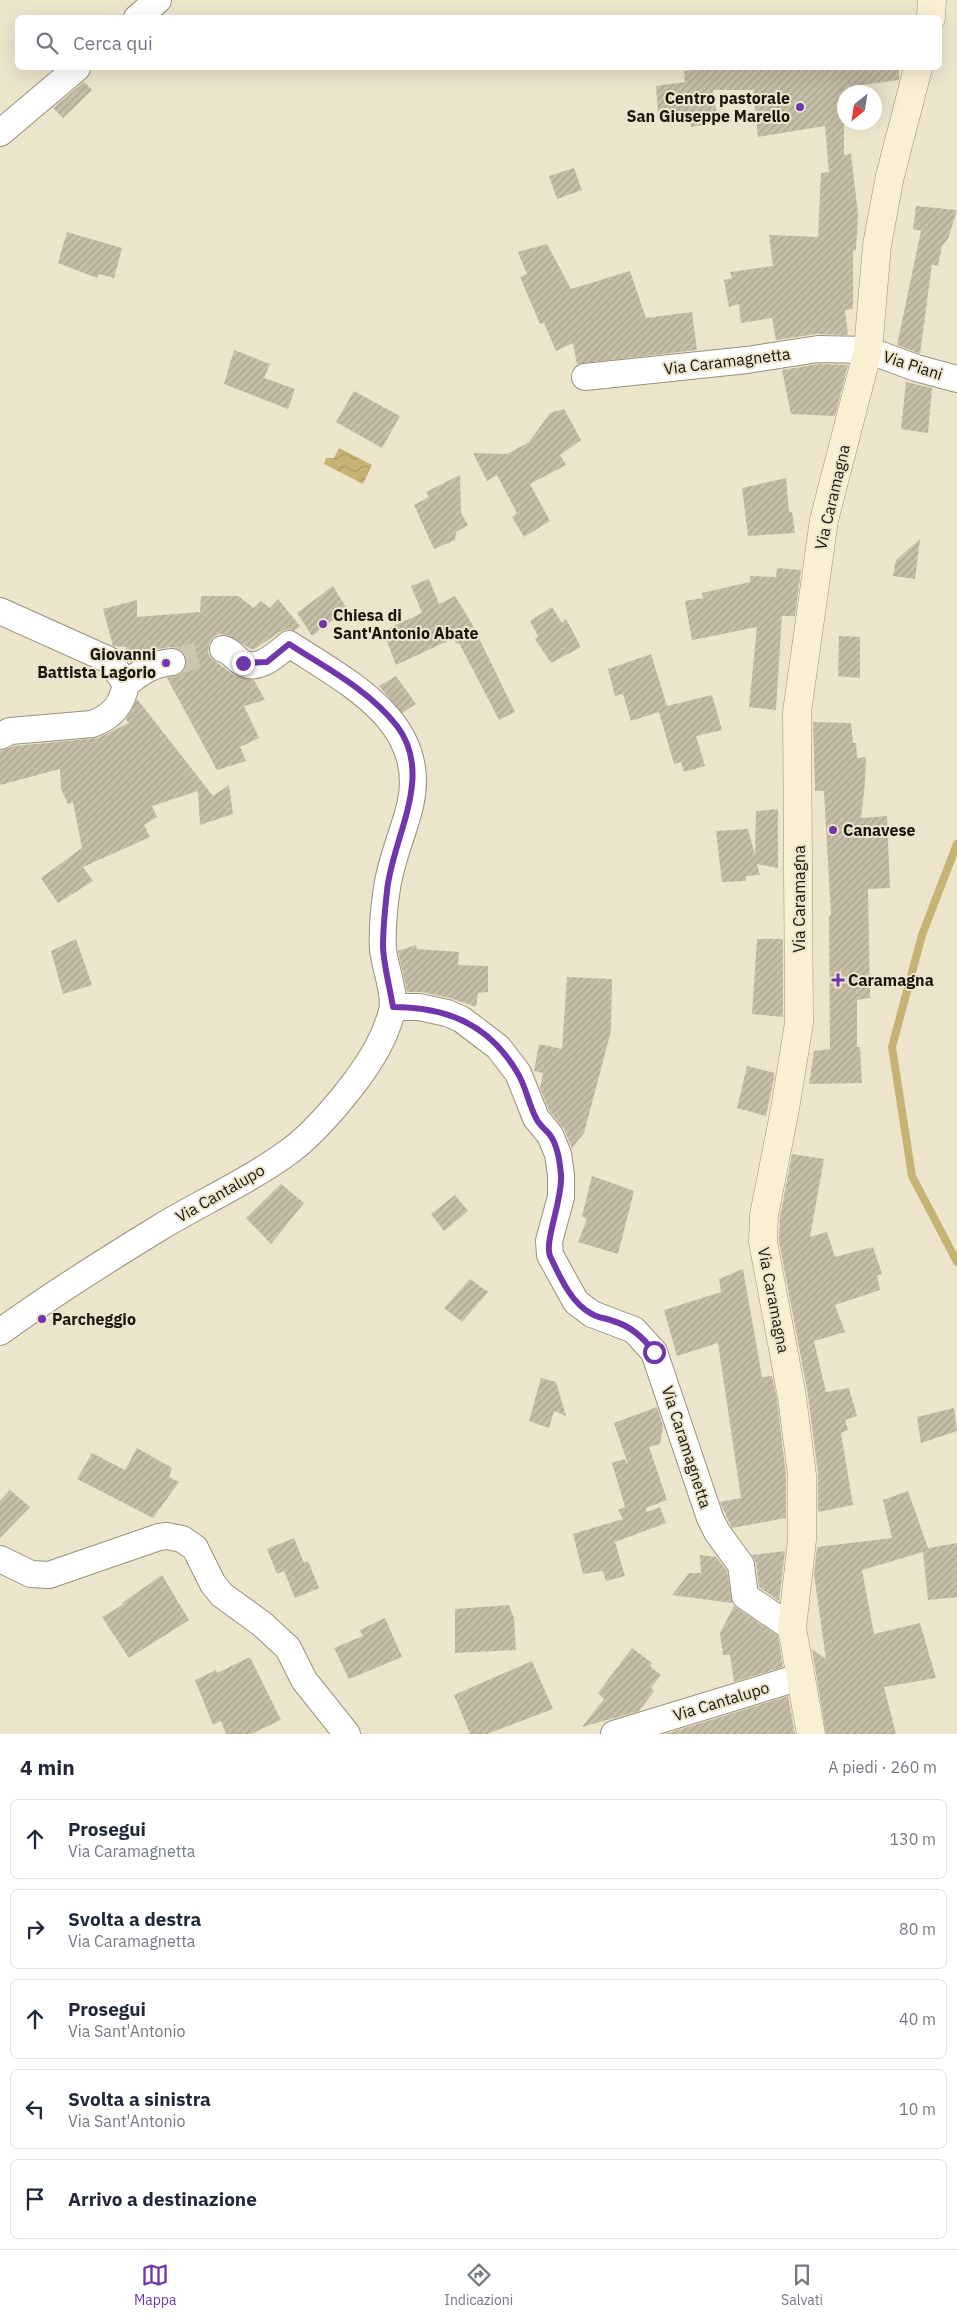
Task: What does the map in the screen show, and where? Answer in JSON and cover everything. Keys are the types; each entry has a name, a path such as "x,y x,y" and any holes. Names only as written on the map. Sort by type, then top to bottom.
{"street":[{"path":"140,15 158,0"},
{"path":"931,15 932,0"},
{"path":"0,133 75,70"},
{"name":"Via Caramagna","path":"811,1734 792,1628 802,1540 802,1475 792,1397 763,1242 764,1215 785,1109 799,1023 797,712 824,520 868,350 877,246 890,176 917,70"},
{"name":"Via Caramagnetta","path":"585,377 728,363 818,349 868,350"},
{"name":"Via Piani","path":"868,350 916,368 957,379"},
{"path":"0,611 109,660 126,684"},
{"path":"214,651 230,652 243,663 251,664 267,662 289,644 362,693 398,727 409,755 412,785 410,804 395,852 387,889 383,948 393,1007"},
{"path":"0,736 10,731 92,724 103,720 120,705 126,684 142,670 172,662"},
{"name":"Via Caramagnetta","path":"393,1007 419,1007 447,1013 462,1019 498,1047 518,1073 536,1118 550,1135 558,1154 561,1192 548,1246 550,1255 576,1302 592,1314 634,1330 654,1352 710,1518 717,1532 741,1565 745,1596 792,1628"},
{"name":"Via Cantalupo","path":"0,1332 69,1285 147,1236 243,1181 290,1150 318,1125 365,1068 384,1039 393,1007"},
{"path":"0,1559 31,1574 49,1575 159,1537 182,1539 201,1555 206,1574 222,1595 256,1619 288,1648 304,1680 347,1734"},
{"name":"Via Cantalupo","path":"614,1734 800,1677"}],"water":[{"path":"339,448 372,465 363,484 324,464 326,458 334,458"}],"building":[{"path":"693,70 899,70 899,80 862,85 837,85 837,130 844,130 844,155 851,154 858,214 856,250 853,250 853,309 845,310 848,335 816,334 776,340 772,318 741,323 739,304 729,307 724,280 732,278 730,272 773,266 769,235 818,237 821,173 829,172 825,126 758,137 753,90 713,90 718,122 691,127 690,120 673,121 672,114 658,115 656,86 685,82 684,71"},
{"path":"84,82 92,90 63,118 53,108"},
{"path":"574,168 582,190 557,199 549,176"},
{"path":"916,206 957,210 948,239 942,246 938,266 932,264 920,354 897,345 921,231 913,229"},
{"path":"67,232 122,248 114,278 99,274 97,278 58,263"},
{"path":"547,244 571,289 630,271 646,318 692,312 697,350 577,364 573,343 556,351 544,323 540,324 520,277 527,274 518,252"},
{"path":"234,350 270,364 264,378 295,389 288,409 224,384"},
{"path":"819,364 848,365 835,416 791,414 782,370"},
{"path":"906,382 932,388 928,433 901,429"},
{"path":"354,391 400,416 382,448 336,422"},
{"path":"564,409 581,440 560,455 566,465 530,484 550,521 524,537 512,517 517,513 497,475 487,481 473,453 507,454 529,442 550,413"},
{"path":"460,475 461,513 468,525 456,532 455,540 434,549 414,505 429,497 426,492"},
{"path":"786,478 789,512 792,512 795,533 748,536 742,488"},
{"path":"920,539 915,579 893,576 896,560"},
{"path":"777,568 801,570 795,616 782,616 776,710 749,707 757,627 692,640 685,601 703,598 702,593 750,582 750,576 776,577"},
{"path":"429,579 439,604 455,596 472,624 515,712 499,720 459,643 456,644 454,638 396,665 383,631 422,613 411,586"},
{"path":"333,586 347,609 312,636 297,613"},
{"path":"201,596 238,596 254,608 261,601 270,608 278,599 300,626 294,631 287,629 280,632 253,650 227,635 219,634 209,644 208,653 212,659 235,676 254,680 265,700 244,706 259,738 240,747 246,761 217,770 167,678 181,674 186,668 187,660 184,653 178,648 170,647 153,650 137,658 137,654 126,654 126,647 113,646 103,609 137,600 137,617 200,612"},
{"path":"552,607 562,623 566,619 581,647 551,663 535,639 538,636 530,621"},
{"path":"839,636 860,637 860,678 838,676"},
{"path":"651,654 667,706 712,695 722,730 696,736 705,766 684,772 681,762 674,764 659,712 631,721 623,694 615,696 608,669"},
{"path":"396,676 416,704 402,713 379,686"},
{"path":"137,699 213,796 229,785 233,814 200,825 198,791 152,806 157,817 144,825 150,837 83,867 93,881 58,903 41,878 82,848 73,802 68,804 61,789 60,769 0,785 0,751 14,746 98,738 129,723 126,719"},
{"path":"813,722 851,723 853,743 856,743 857,758 866,757 861,818 887,816 890,888 868,889 870,998 857,1000 857,1047 860,1047 862,1083 809,1084 814,1051 830,1049 829,916 831,916 824,791 815,791"},
{"path":"778,809 778,868 757,864 760,875 746,876 746,881 722,882 716,831 748,829 755,855 756,811"},
{"path":"76,939 92,985 63,994 51,951"},
{"path":"757,939 783,939 783,1017 752,1014"},
{"path":"416,945 417,949 459,952 458,965 488,966 488,992 478,993 476,1007 450,998 422,992 407,992 398,951"},
{"path":"567,977 612,979 611,1031 584,1133 572,1148 564,1129 549,1110 540,1088 543,1073 534,1071 539,1044 562,1049"},
{"path":"747,1066 775,1073 766,1116 737,1108"},
{"path":"792,1154 824,1159 810,1237 827,1232 835,1257 873,1247 882,1274 877,1275 880,1290 835,1305 845,1332 814,1341 826,1392 849,1388 857,1416 845,1420 848,1430 841,1433 853,1505 818,1512 818,1473 808,1395 779,1241 780,1217"},
{"path":"592,1176 634,1191 618,1254 578,1242 587,1219 582,1216"},
{"path":"281,1184 304,1203 271,1244 246,1218"},
{"path":"455,1195 468,1211 444,1231 431,1214"},
{"path":"743,1269 762,1377 772,1376 777,1399 786,1476 786,1518 732,1528 720,1502 741,1498 718,1343 677,1356 664,1310 721,1292 719,1279"},
{"path":"470,1279 488,1292 462,1322 444,1308"},
{"path":"541,1378 556,1382 566,1416 554,1411 549,1428 529,1421"},
{"path":"657,1407 663,1426 660,1444 649,1447 667,1500 646,1508 647,1512 660,1507 666,1523 615,1542 625,1576 606,1581 603,1571 583,1574 573,1534 623,1519 618,1510 625,1507 612,1463 624,1459 628,1464 614,1423"},
{"path":"954,1408 957,1431 921,1443 917,1417"},
{"path":"137,1448 172,1468 169,1477 179,1482 153,1518 77,1479 92,1453 125,1470"},
{"path":"10,1490 30,1507 0,1538 0,1501"},
{"path":"908,1491 928,1548 957,1543 957,1597 928,1600 923,1552 862,1570 874,1634 920,1623 936,1678 884,1687 896,1734 826,1734 812,1649 826,1659 814,1574 817,1547 892,1538 883,1500"},
{"path":"294,1538 304,1563 308,1561 319,1588 295,1598 284,1571 277,1574 267,1549"},
{"path":"785,1551 779,1601 759,1587 756,1563 752,1555"},
{"path":"700,1555 716,1557 727,1571 732,1603 672,1595 689,1573 701,1573"},
{"path":"162,1575 189,1620 129,1658 102,1617 124,1604 122,1603"},
{"path":"509,1605 514,1618 516,1650 455,1653 455,1609"},
{"path":"734,1606 778,1636 783,1667 734,1682 730,1655 723,1655 720,1633"},
{"path":"385,1618 402,1657 349,1679 334,1648 363,1636 360,1630"},
{"path":"632,1648 652,1663 650,1666 661,1675 651,1688 654,1691 639,1711 582,1727 604,1699 598,1693"},
{"path":"250,1657 281,1720 251,1734 226,1734 221,1721 213,1725 195,1680 216,1670 217,1673"},
{"path":"532,1661 553,1709 487,1734 470,1734 454,1695"},
{"path":"788,1696 795,1734 665,1734"}],"waterway":[{"path":"957,844 922,935 892,1047 912,1176 957,1262"}],"tunnel":[{"path":"172,662 206,653"}],"place":[{"name":"Centro pastorale San Giuseppe Marello","path":"800,107"},
{"name":"Chiesa di Sant'Antonio Abate","path":"323,624"},
{"name":"Giovanni Battista Lagorio","path":"166,663"},
{"name":"Canavese","path":"833,830"},
{"name":"Caramagna","path":"838,980"},
{"name":"Parcheggio","path":"42,1319"}],"route":[{"path":"243,663 267,662 289,644 339,675 381,709 398,727 409,755 412,785 410,804 395,852 387,889 383,948 393,1007 419,1007 447,1013 462,1019 487,1037 509,1059 526,1090 536,1118 542,1128 550,1135 558,1154 562,1186 559,1208 548,1246 550,1255 568,1291 576,1302 592,1314 623,1324 634,1330 654,1352"}]}
